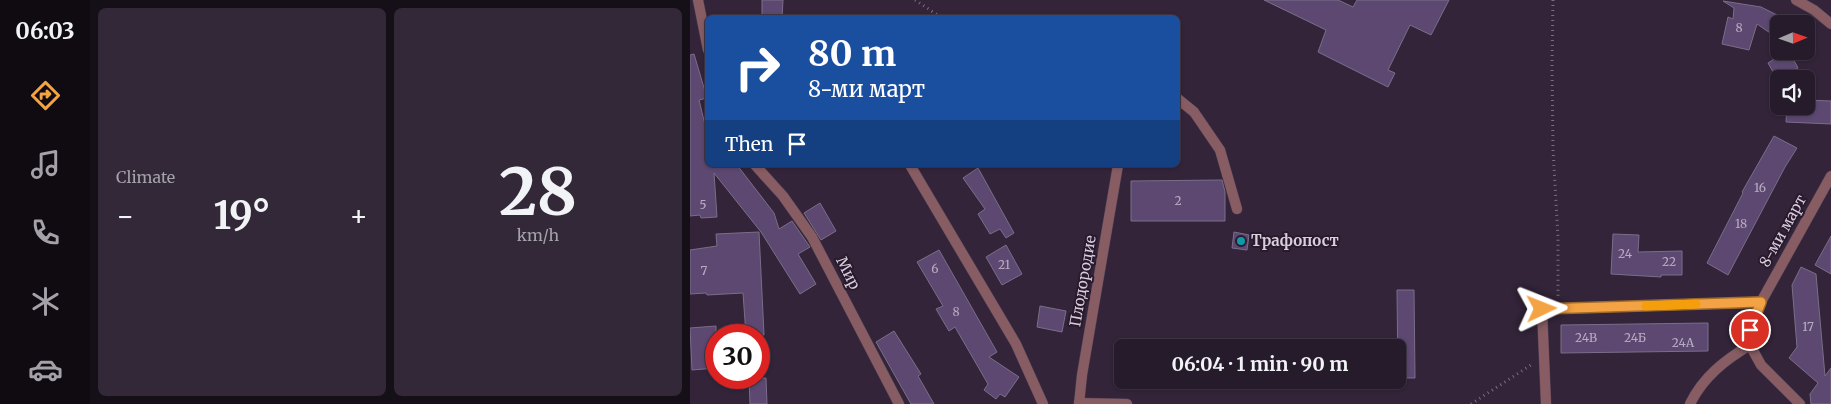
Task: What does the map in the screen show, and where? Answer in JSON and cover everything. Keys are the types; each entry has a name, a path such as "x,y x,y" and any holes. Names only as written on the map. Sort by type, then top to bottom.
{"street":[{"path":"698,0 705,35"},
{"path":"1796,0 1814,10 1831,24"},
{"path":"1180,101 1194,112 1220,150 1237,210"},
{"name":"Мир","path":"757,167 783,196 812,237 899,404"},
{"path":"911,167 1016,344 1044,404"},
{"name":"Плодородие","path":"1079,403 1082,375 1118,167"},
{"name":"8-ми март","path":"1750,345 1750,330 1761,302 1831,176"},
{"path":"1546,404 1542,309 1761,302"},
{"path":"1690,404 1697,390 1709,376 1728,358 1750,345 1761,365 1800,404"},
{"path":"1079,403 1127,404"}],"path":[{"path":"915,0 938,15"},
{"path":"1553,0 1553,149 1558,237 1558,308"},
{"path":"1471,404 1544,357"}],"building":[{"path":"762,0 783,0 782,15 762,15"},
{"path":"1264,0 1338,0 1353,7 1357,0 1449,0 1431,35 1410,25 1388,70 1395,73 1388,87 1318,52 1326,30"},
{"path":"1723,1 1761,7 1777,15 1770,15 1770,33 1757,24 1749,50 1722,44 1728,17 1733,19 1734,8"},
{"path":"694,54 705,91 705,98 699,100 705,125 705,167 739,167 774,213 779,229 792,221 810,247 798,254 816,284 800,294 761,232 714,173 717,217 701,218 700,215 690,216 690,55"},
{"path":"1773,60 1794,60 1798,68 1794,70 1772,70 1768,63"},
{"path":"1815,100 1831,101 1831,124 1786,122 1786,115 1815,115"},
{"path":"1774,136 1797,148 1728,275 1707,263 1742,192"},
{"path":"978,168 1014,233 1006,238 1000,229 990,234 978,214 985,209 963,178"},
{"path":"1222,180 1225,192 1225,221 1131,221 1131,181"},
{"path":"820,203 836,231 821,240 804,213"},
{"path":"759,232 763,324 745,324 743,293 690,294 690,250 717,246 716,234"},
{"name":"Трафопост","path":"1234,232 1249,235 1247,250 1232,248"},
{"path":"1613,234 1639,235 1638,252 1682,251 1682,275 1661,275 1661,277 1611,274"},
{"path":"1831,236 1831,274 1815,265"},
{"path":"1006,245 1022,274 1002,285 986,257"},
{"path":"939,250 997,352 989,357 1019,377 1005,397 1000,394 996,399 984,390 988,384 955,327 949,331 936,309 943,306 917,262"},
{"path":"1801,267 1816,274 1825,376 1831,368 1831,404 1811,404 1810,394 1818,383 1789,358 1797,347 1792,285"},
{"path":"1397,290 1414,290 1415,378 1406,378 1406,339 1398,339"},
{"path":"1040,306 1066,311 1062,332 1037,327"},
{"path":"1708,323 1708,351 1561,353 1561,325"},
{"path":"705,327 705,369 692,370 690,328"},
{"path":"894,331 921,374 918,376 934,404 911,404 876,342"},
{"path":"749,389 766,389 767,404 750,404"}],"slow traffic":[{"path":"1646,306 1696,304"}],"place":[{"name":"Трафопост","path":"1241,241"}],"route":[{"path":"1542,309 1761,302 1750,330"}]}
